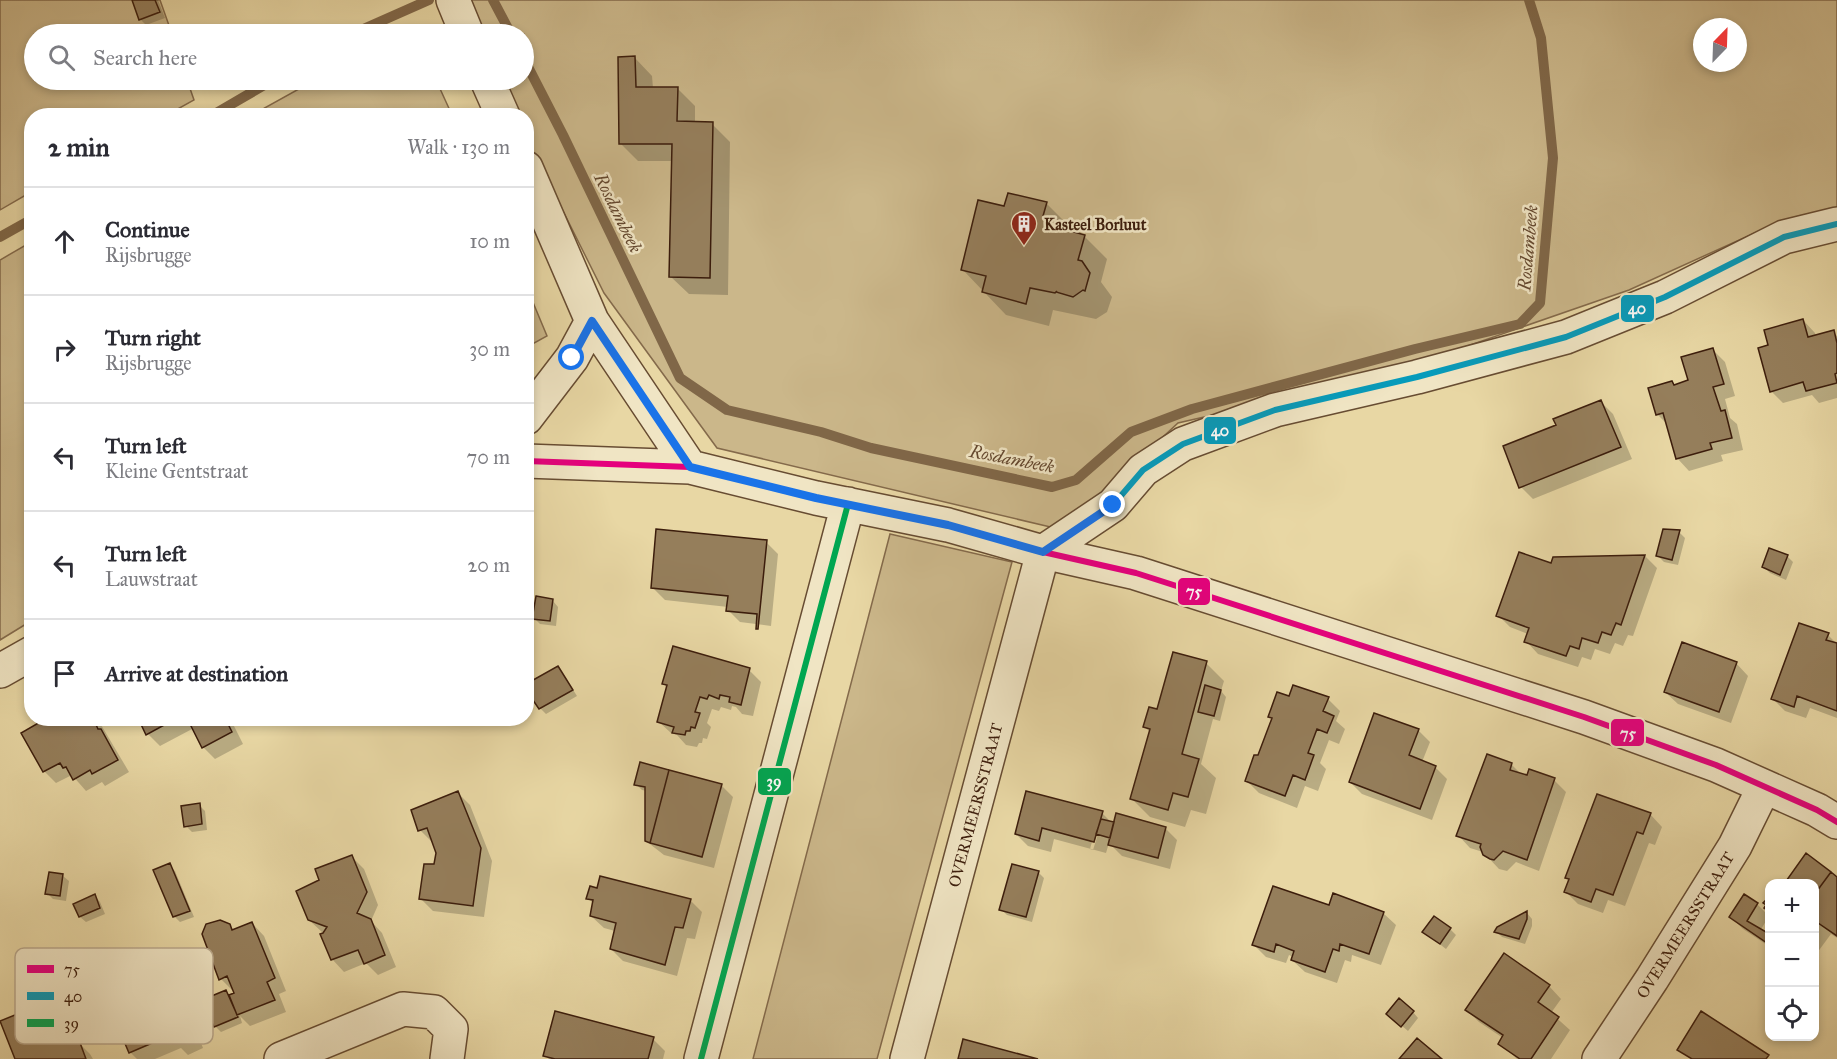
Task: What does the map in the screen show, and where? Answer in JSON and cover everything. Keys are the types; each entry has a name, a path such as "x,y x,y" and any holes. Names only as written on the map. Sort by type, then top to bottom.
{"street":[{"path":"453,0 463,24"},
{"path":"491,90 499,108"},
{"path":"534,187 592,321 690,467"},
{"path":"1043,552 1113,505 1143,470 1183,444 1275,410 1417,377 1566,337 1665,297 1784,237 1837,224"},
{"path":"534,408 572,358 592,321"},
{"path":"534,460 690,467 948,525 1043,552 1136,573 1584,717 1716,765 1818,810 1837,822"},
{"path":"701,1059 848,504"},
{"name":"OVERMEERSSTRAAT","path":"907,1059 1043,552"},
{"path":"0,671 24,657"},
{"name":"OVERMEERSSTRAAT","path":"1599,1059 1652,980 1735,846 1764,787"},
{"path":"280,1059 403,1009 434,1012 451,1029 447,1059"}],"shaded area":[{"path":"0,0 160,0 168,24 24,24 24,90 190,90 194,100 180,108 24,108 24,196 0,210"},
{"path":"463,0 1837,0 1837,212 1781,221 1629,290 1375,378 1178,423 1063,530 717,448 604,293 534,153 534,108 511,108 502,90 534,90 534,24 472,24"},
{"path":"297,90 441,90 449,108 265,108"},
{"path":"24,246 24,625 0,640 0,260"},
{"path":"534,305 547,336 534,343"},
{"path":"890,534 1012,562 877,1059 753,1059"}],"building":[{"path":"132,0 155,0 160,12 139,20"},
{"path":"635,56 636,87 678,87 677,121 713,122 710,278 669,277 672,144 619,144 618,57"},
{"name":"Kasteel Borluut","path":"1008,193 1047,202 1043,216 1072,224 1070,231 1085,235 1078,260 1082,261 1090,273 1085,291 1073,297 1030,288 1026,304 982,292 986,276 961,270 978,200 1004,206"},
{"path":"1803,319 1808,337 1834,330 1837,343 1837,373 1835,374 1837,383 1806,391 1803,382 1770,392 1758,348 1768,345 1764,330"},
{"path":"1713,348 1724,384 1713,387 1721,411 1725,410 1732,438 1710,443 1712,449 1676,459 1663,413 1656,415 1648,388 1672,381 1674,385 1688,380 1681,357"},
{"path":"1601,400 1621,447 1519,488 1503,446 1556,425 1553,419"},
{"path":"656,529 767,540 758,629 756,629 757,614 726,611 728,596 651,588"},
{"path":"1663,529 1680,530 1672,560 1656,556"},
{"path":"1769,548 1788,555 1780,575 1762,567"},
{"path":"1519,552 1551,563 1553,557 1645,555 1621,625 1616,623 1611,635 1602,632 1598,643 1582,638 1579,649 1570,646 1566,656 1524,642 1529,628 1496,616"},
{"path":"536,596 553,599 550,621 534,619"},
{"path":"1799,623 1829,633 1826,640 1837,643 1837,711 1797,696 1794,707 1771,699"},
{"path":"1682,642 1737,662 1719,712 1664,692"},
{"path":"673,646 750,668 741,705 729,702 730,697 720,695 719,699 709,695 707,699 700,697 695,712 700,713 695,728 691,727 685,735 672,733 674,727 657,722 667,685 662,684"},
{"path":"1173,652 1207,661 1182,754 1199,759 1188,797 1173,793 1168,810 1130,799 1150,729 1143,727 1149,707 1157,709"},
{"path":"558,666 573,690 539,709 534,702 534,680"},
{"path":"1205,685 1221,690 1214,716 1198,712"},
{"path":"1293,685 1329,697 1323,711 1334,716 1327,733 1317,729 1308,753 1314,755 1305,780 1293,775 1285,796 1245,781 1254,755 1258,755 1272,718 1268,717 1277,692 1289,696"},
{"path":"1374,713 1419,729 1409,755 1436,766 1420,809 1349,782"},
{"path":"33,726 97,726 101,729 118,760 92,774 90,770 73,780 66,767 63,768 60,763 43,772 21,733"},
{"path":"142,726 162,726 146,735"},
{"path":"191,726 229,726 232,732 202,748"},
{"path":"1487,754 1512,763 1510,770 1527,775 1529,769 1555,778 1527,860 1503,851 1494,860 1490,859 1483,855 1481,844 1456,836"},
{"path":"640,762 669,770 650,843 645,841 645,787 634,785"},
{"path":"669,770 722,784 702,857 650,843"},
{"path":"458,791 481,848 473,906 419,899 424,864 434,864 436,853 427,828 418,831 411,810"},
{"path":"1026,791 1103,811 1094,842 1042,828 1039,841 1015,834"},
{"path":"1597,794 1651,813 1643,834 1637,832 1613,895 1596,889 1591,902 1564,892 1569,879 1565,878"},
{"path":"200,803 202,824 184,827 181,806"},
{"path":"1116,813 1166,827 1158,858 1108,845"},
{"path":"1101,819 1114,822 1110,838 1096,834"},
{"path":"1806,853 1831,872 1819,888 1819,879 1788,879"},
{"path":"352,855 367,892 357,913 371,919 385,955 364,964 358,950 331,960 320,934 327,927 308,920 296,891 319,880 315,869"},
{"path":"170,863 190,911 173,917 153,870"},
{"path":"1012,864 1039,871 1026,917 999,910"},
{"path":"49,872 63,874 60,896 45,894"},
{"path":"1831,872 1837,877 1837,936 1819,924 1819,888"},
{"path":"600,876 691,899 683,928 675,927 665,965 610,949 616,923 590,916 593,900 586,899 590,886 597,888"},
{"path":"1273,886 1329,905 1333,893 1384,912 1369,954 1340,944 1339,951 1333,949 1325,972 1291,960 1294,951 1276,944 1274,952 1252,945"},
{"path":"95,894 100,908 79,917 73,904"},
{"path":"1744,894 1758,903 1747,921 1765,931 1765,942 1729,917"},
{"path":"1527,911 1527,919 1519,939 1494,932 1497,927"},
{"path":"1434,916 1451,928 1440,944 1422,932"},
{"path":"220,920 230,924 232,930 252,922 275,978 267,982 275,1000 237,1015 229,995 234,993 227,976 219,980 213,964 213,948 207,948 202,934 206,924"},
{"path":"1504,953 1550,985 1538,1002 1559,1017 1531,1059 1520,1059 1498,1044 1503,1035 1465,1010"},
{"path":"226,990 238,1017 214,1027 213,995"},
{"path":"1399,998 1414,1011 1401,1027 1386,1014"},
{"path":"555,1011 654,1037 648,1059 555,1059 543,1056"},
{"path":"1701,1011 1769,1055 1766,1059 1692,1059 1677,1050"},
{"path":"15,1015 15,1044 80,1044 86,1059 15,1059 0,1021"},
{"path":"1417,1038 1442,1059 1399,1059"},
{"path":"963,1039 1038,1059 958,1059"},
{"path":"125,1044 150,1044 129,1053"}],"waterway":[{"name":"Rosdambeek","path":"375,24 429,0"},
{"name":"Rosdambeek","path":"493,0 506,24"},
{"name":"Rosdambeek","path":"534,78 680,378 727,410 821,432 871,448 1052,487 1076,480 1131,432 1192,409 1415,349 1520,324 1540,303 1553,158 1541,38 1529,0"},
{"name":"Rosdambeek","path":"225,108 256,90"},
{"name":"Rosdambeek","path":"0,237 24,224"}],"transit line":[{"name":"40","path":"1043,552 1113,505 1143,470 1183,444 1275,410 1417,377 1566,337 1665,297 1784,237 1837,224"},
{"name":"75","path":"534,461 690,467 816,498 948,525 1043,552 1136,573 1584,717 1716,765 1817,810 1837,822"},
{"name":"39","path":"701,1059 848,504"}],"place":[{"name":"Kasteel Borluut","path":"1024,247"}],"route":[{"path":"572,358 592,321 690,467 816,498 948,525 1043,552 1113,505"}]}
